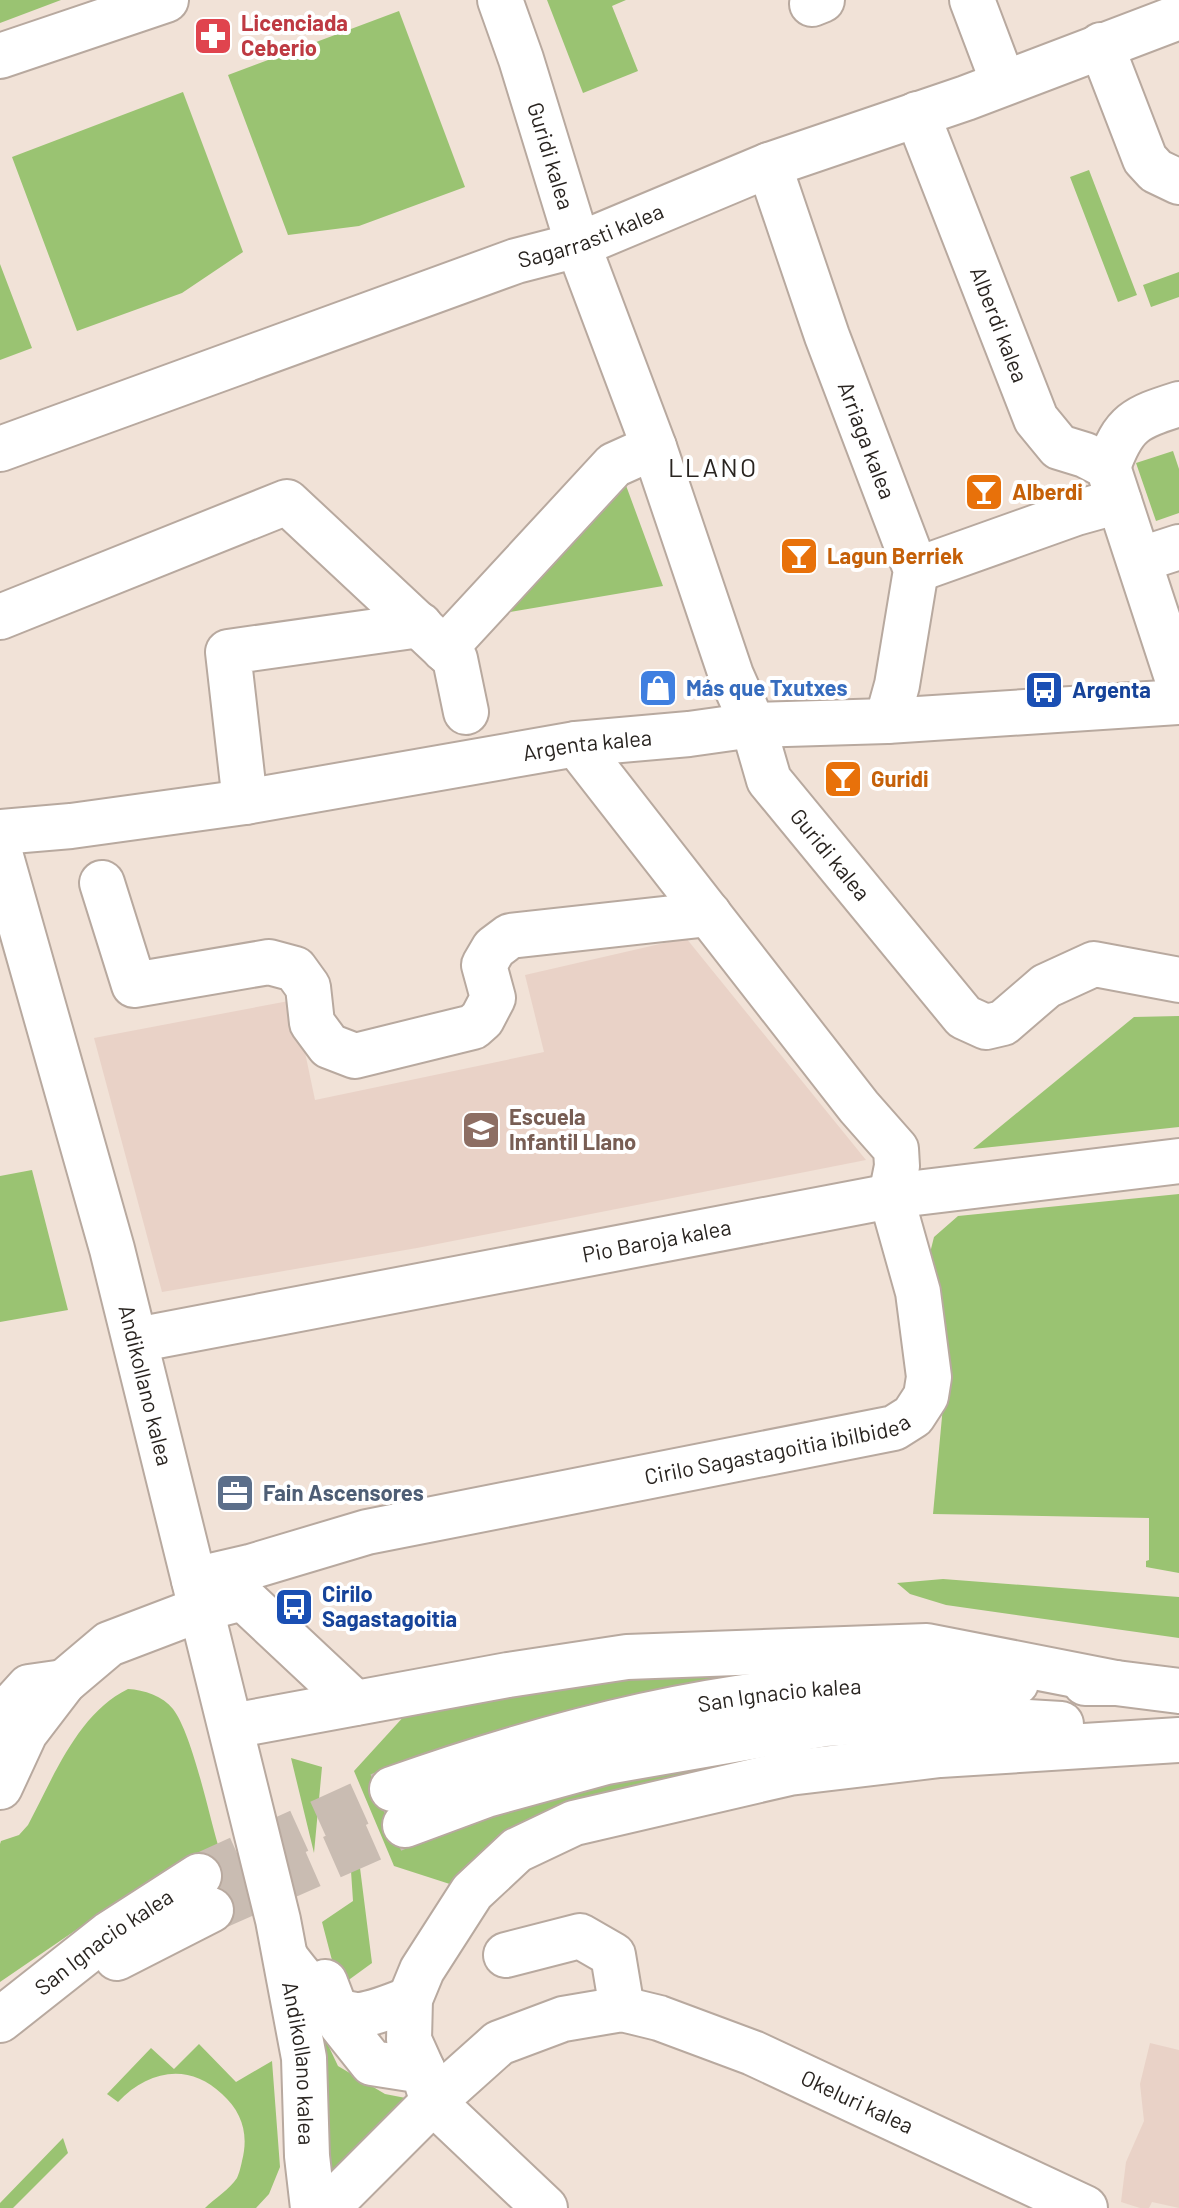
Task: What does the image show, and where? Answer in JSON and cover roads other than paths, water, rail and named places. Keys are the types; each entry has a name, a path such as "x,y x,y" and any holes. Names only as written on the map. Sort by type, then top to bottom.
{"street":[{"path":"0,56 166,0"},
{"name":"Guridi kalea","path":"500,0 578,245 654,447 731,675 753,725 769,780 964,1017 986,1027 1003,1023 1046,986 1094,964 1179,980"},
{"path":"972,0 1003,82"},
{"name":"Sagarrasti kalea","path":"0,449 516,261 578,245 769,165 966,98 1179,17"},
{"path":"1101,45 1145,159 1156,171 1179,182"},
{"name":"Alberdi kalea","path":"917,114 1036,419 1059,447 1085,455 1114,484"},
{"name":"Arriaga kalea","path":"769,165 827,336 916,570"},
{"path":"1179,404 1143,416 1119,437 1114,484 1159,553 1179,684"},
{"path":"245,802 228,652 432,637 614,465 654,447"},
{"path":"887,721 897,685 916,570 1076,513 1114,484"},
{"path":"0,617 287,502 455,659 466,712"},
{"path":"689,734 714,715 731,675"},
{"name":"Argenta kalea","path":"0,832 71,826 245,802 576,744 753,725 887,721 1179,702"},
{"name":"Cirilo Sagastagoitia ibilbidea","path":"197,1594 250,1567 367,1532 894,1428 913,1416 926,1396 929,1377 918,1292 891,1196 897,1166 896,1149 859,1107 576,744"},
{"name":"Andikollano kalea","path":"0,853 136,1340 282,1939 304,2058 307,2156 313,2208"},
{"path":"102,883 134,985 269,962 295,969 308,987 312,1023 329,1046 355,1056 473,1027 482,1019 493,998 484,965 494,948 510,936 709,914"},
{"name":"Pio Baroja kalea","path":"136,1340 891,1196 1179,1161"},
{"path":"0,1787 25,1733 64,1682 109,1644 197,1594 243,1598 355,1703"},
{"path":"236,1741 355,1703 627,1657 927,1646 1116,1683"},
{"path":"0,1719 29,1687 64,1682"},
{"name":"San Ignacio kalea","path":"1179,1691 1116,1683 914,1683 750,1696 578,1730 457,1766 398,1807 486,1795 606,1762 825,1724 978,1719 1083,1725 1179,1738"},
{"path":"545,2208 428,2086 409,2040 410,1999 422,1970 472,1892 517,1850 574,1823 789,1773 940,1755 1179,1738"},
{"name":"San Ignacio kalea","path":"6,2016 205,1893"},
{"path":"506,1955 580,1936 613,1955 622,2009"},
{"path":"282,1939 307,1988 335,2007 358,2015 410,1999"},
{"name":"Andikollano kalea","path":"335,2007 341,2024 372,2063 428,2086"},
{"name":"Okeluri kalea","path":"327,2208 428,2086 499,2043 563,2019 622,2009 659,2018 753,2053 1085,2208"}],"tunnel":[{"path":"199,1876 392,1789"},
{"path":"211,1910 405,1825"}],"place":[{"name":"Licenciada Ceberio","path":"213,36"},
{"name":"Alberdi","path":"984,492"},
{"name":"Lagun Berriek","path":"799,556"},
{"name":"Más que Txutxes","path":"658,688"},
{"name":"Argenta","path":"1044,690"},
{"name":"Guridi","path":"843,779"},
{"name":"Escuela Infantil Llano","path":"481,1130"},
{"name":"Fain Ascensores","path":"235,1493"},
{"name":"Cirilo Sagastagoitia","path":"294,1607"}],"district":[{"name":"LLANO","path":"713,468"}]}
